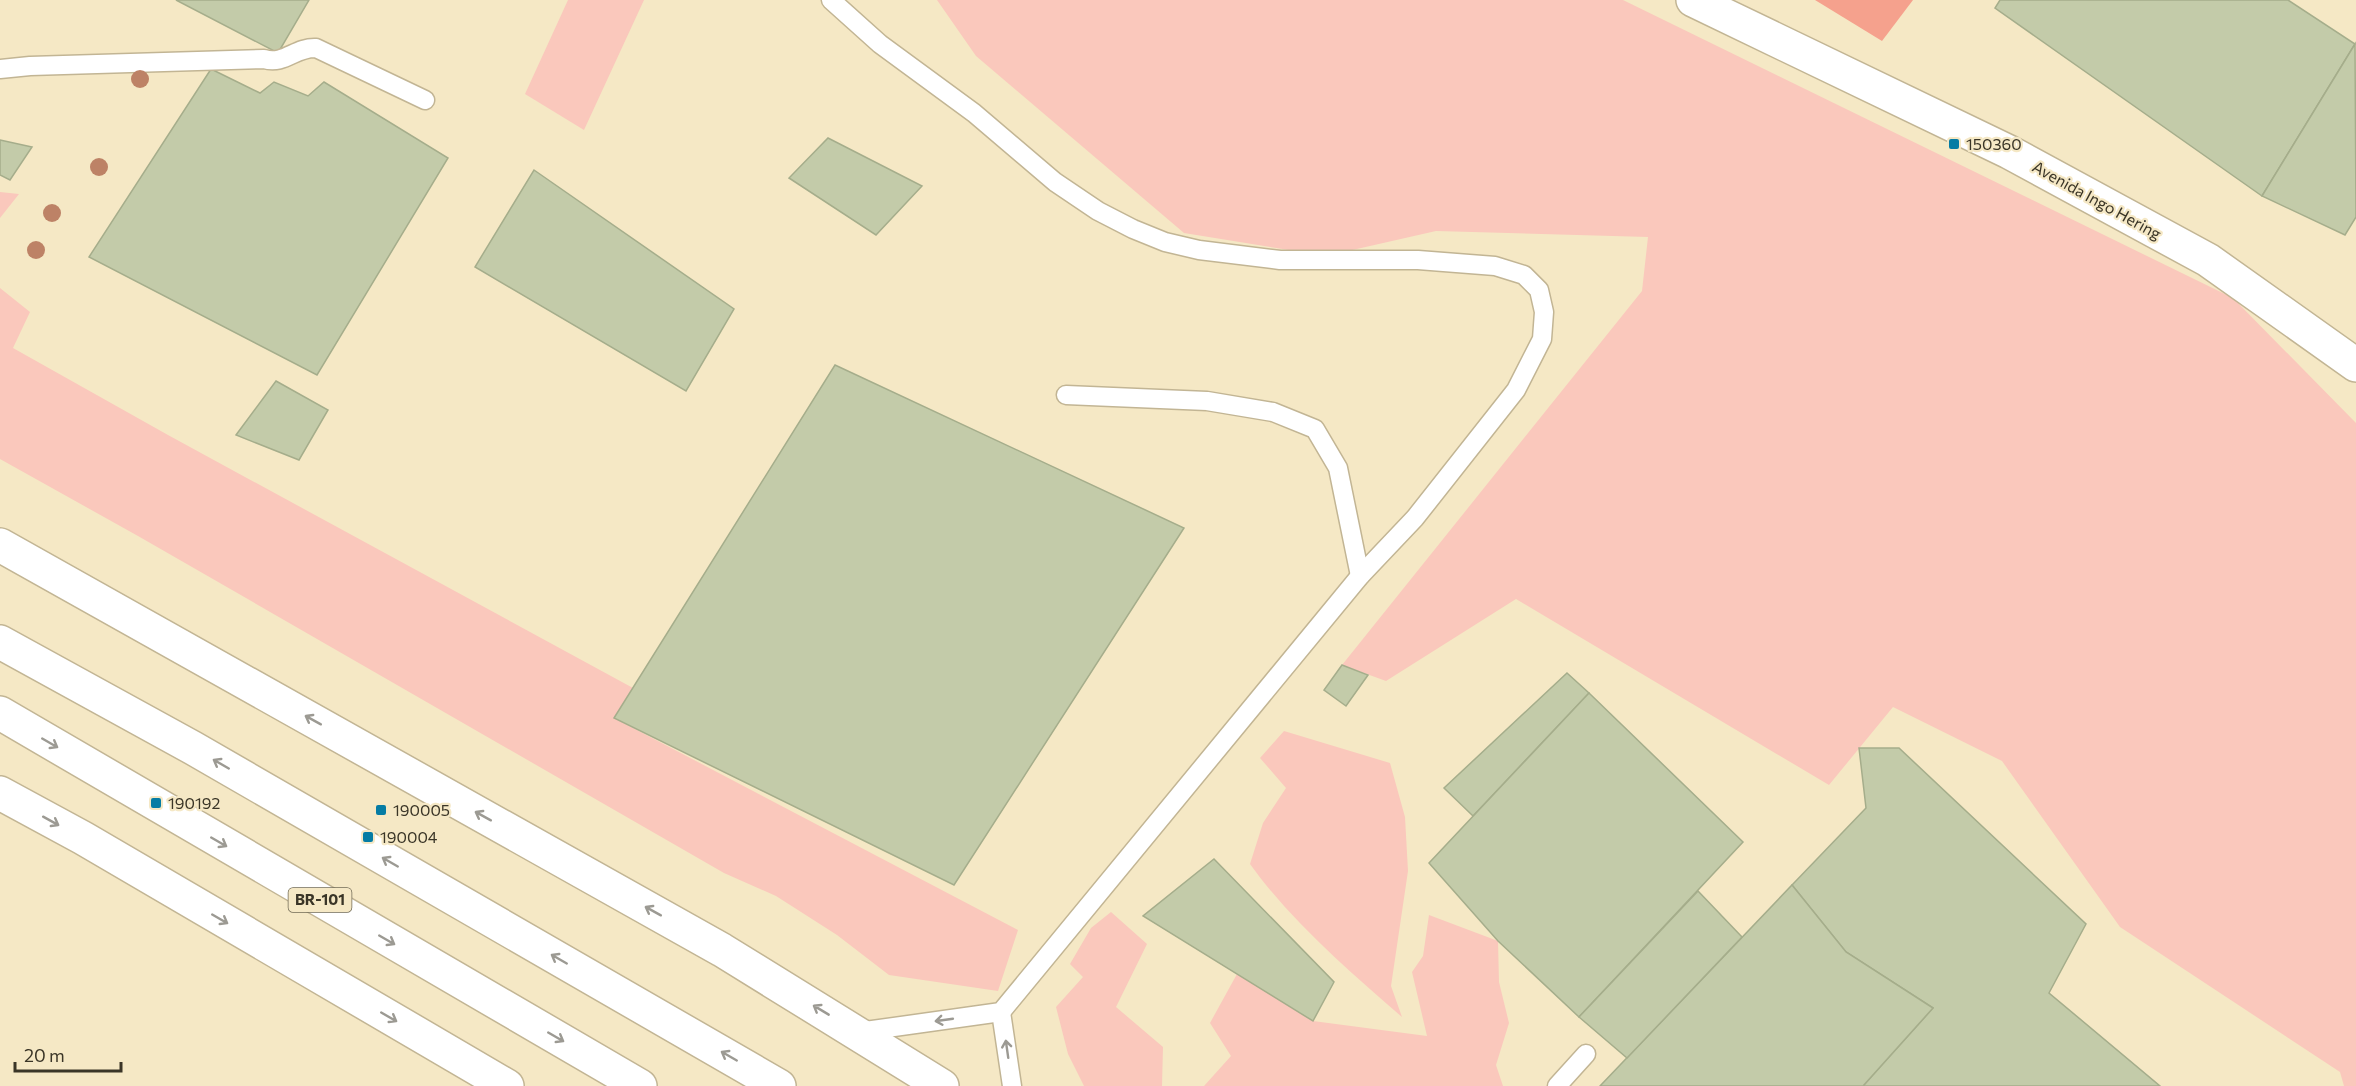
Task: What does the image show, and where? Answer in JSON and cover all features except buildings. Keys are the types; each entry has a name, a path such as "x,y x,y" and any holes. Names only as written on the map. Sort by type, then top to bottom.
{"main road":[{"name":"Avenida Ingo Hering","path":"1693,0 2009,152 2208,260 2356,365"},
{"path":"0,545 722,950 942,1086"},
{"path":"0,642 193,748 778,1086"},
{"name":"BR-101","path":"0,713 640,1086"},
{"path":"0,793 83,838 507,1086"}],"lane":[{"path":"831,0 880,44 974,114 1055,182 1098,211 1133,229 1165,242 1199,250 1280,260 1418,260 1495,266 1524,275 1539,290 1544,312 1542,339 1516,390 1415,518 1360,576 1001,1012 858,1032"},
{"path":"0,69 30,66 252,59 278,61 309,48 316,48 425,100"},
{"path":"1066,395 1207,401 1273,412 1315,429 1338,468 1360,576"},
{"path":"1001,1012 1012,1086"},
{"path":"1557,1086 1586,1054"}],"shaded area":[{"path":"568,0 644,0 584,130 525,94"},
{"path":"937,0 1623,0 2233,298 2356,423 2356,1086 2344,1086 2340,1072 2120,927 2002,761 1893,707 1829,785 1516,599 1386,681 1342,665 1642,291 1648,237 1436,231 1326,256 1184,233 976,56"},
{"path":"1815,0 1913,0 1882,41"},
{"path":"0,192 19,194 0,218"},
{"path":"0,288 30,312 13,348 633,688 614,718 1018,930 998,991 889,975 837,935 776,896 724,873 0,459"},
{"path":"1284,731 1390,763 1405,817 1408,871 1391,986 1402,1017 1302,925 1250,864 1263,823 1286,788 1260,758"},
{"path":"1111,912 1147,944 1116,1007 1163,1047 1162,1086 1084,1086 1068,1054 1056,1007 1083,977 1070,964 1091,928"},
{"path":"1429,915 1498,941 1499,982 1509,1023 1496,1065 1503,1086 1204,1086 1231,1056 1210,1023 1237,974 1313,1021 1427,1036 1412,972 1423,956"}],"place":[{"name":"150360","path":"1954,144"},
{"name":"190192","path":"156,803"},
{"name":"190005","path":"381,810"},
{"name":"190004","path":"368,837"}]}
